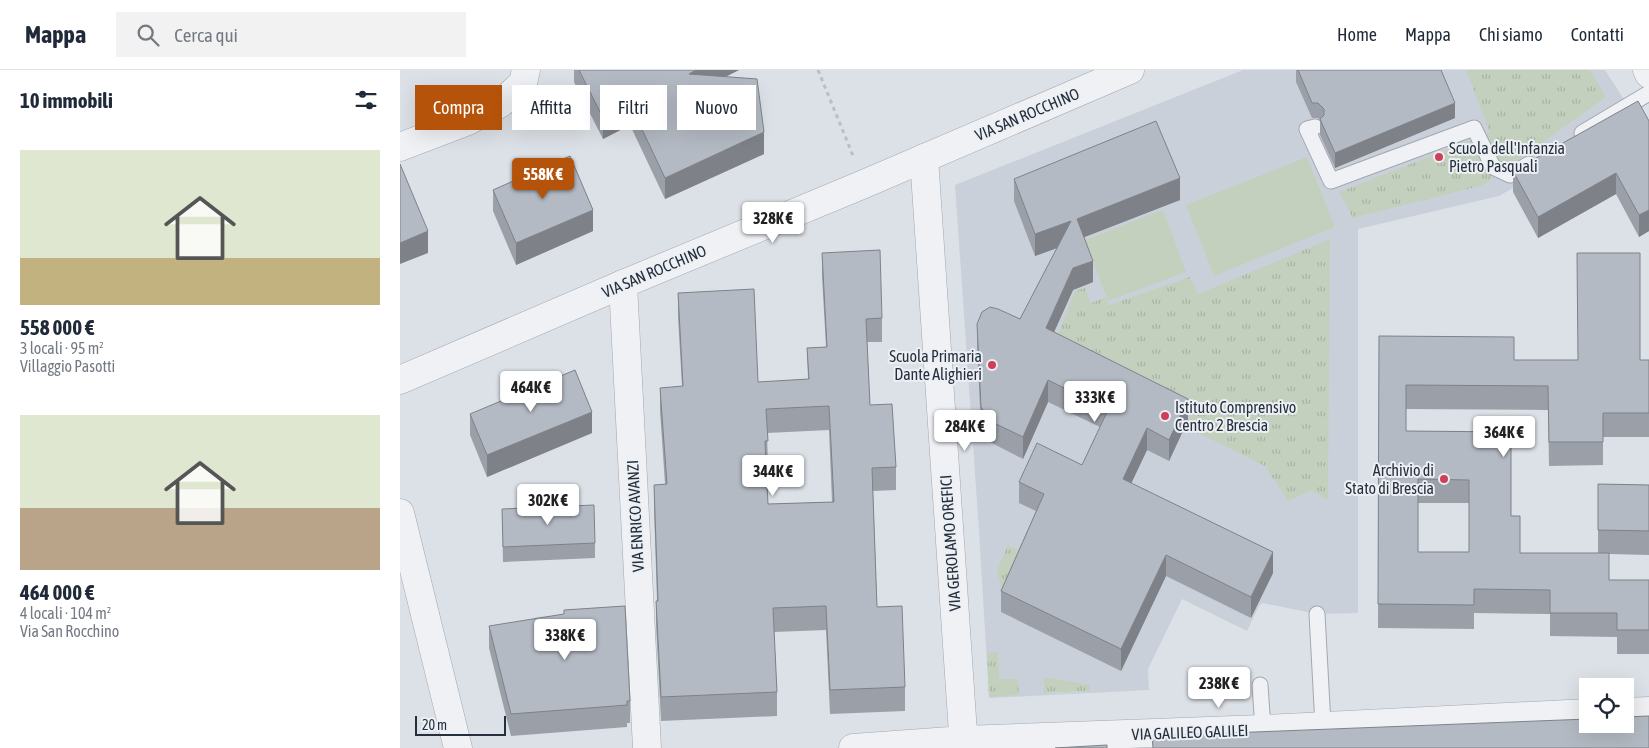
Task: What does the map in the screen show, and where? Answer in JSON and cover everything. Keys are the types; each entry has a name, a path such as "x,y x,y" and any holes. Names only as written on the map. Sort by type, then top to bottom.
{"street":[{"path":"400,147 468,121 501,103 524,83 526,70"},
{"name":"VIA SAN ROCCHINO","path":"400,380 1130,70"},
{"path":"1647,70 1649,74"},
{"name":"VIA GEROLAMO OREFICI","path":"924,158 964,744"},
{"name":"VIA ENRICO AVANZI","path":"623,284 647,748"},
{"path":"400,513 458,748"},
{"path":"1634,712 1649,711"},
{"name":"VIA GALILEO GALILEI","path":"853,748 1579,713"}],"lane":[{"path":"1569,140 1649,93"},
{"path":"1315,127 1308,129 1331,181 1474,128 1492,167 1510,175 1544,155"},
{"path":"1317,614 1323,725"},
{"path":"1260,685 1263,729"}],"path":[{"path":"818,70 864,184"}],"shaded area":[{"name":"Istituto Comprensivo Centro 2 Brescia","path":"1243,70 1605,70 1636,118 1499,196 1358,229 1358,613 1317,614 1262,603 1247,631 1182,599 1148,669 1149,690 989,698 955,185","holes":["998,653 1000,680 989,697","1044,677 1089,691 1045,693"]}],"green space":[{"path":"1466,70 1590,70 1606,97 1483,185 1353,218 1339,192 1490,133"},
{"path":"1307,157 1335,227 1214,276 1186,205"},
{"path":"1163,210 1186,272 1108,301 1085,240"},
{"path":"1330,239 1328,500 1312,490 1288,501 1265,466 1190,429 1190,417 1052,349 1075,291 1085,288 1091,303 1105,297 1109,305 1190,277 1198,294"},
{"path":"1008,545 1023,552 1003,598 997,570"},
{"path":"998,652 1000,679 1018,679 1019,695 989,697 987,653"},
{"path":"1044,677 1090,685 1090,690 1044,693"}],"building":[{"path":"579,70 696,70 689,74 757,79 764,132 665,178 642,130 667,130 667,85 600,85 600,112 590,92 590,85 586,85"},
{"path":"1298,70 1441,70 1455,103 1335,153 1320,119 1324,115 1324,109 1318,103 1312,103"},
{"path":"1638,101 1649,121 1649,210 1639,215 1616,173 1538,217 1513,171"},
{"path":"1156,121 1180,178 1077,219 1093,261 1073,268 1046,328 1188,399 1169,440 1147,428 1123,479 1273,552 1251,597 1166,555 1121,649 1001,591 1044,494 1019,482 1037,443 1082,465 1108,410 1048,380 1023,437 990,421 981,407 977,324 982,312 990,307 1020,319 1071,221 1035,234 1014,179"},
{"path":"570,156 593,210 516,243 493,190"},
{"path":"400,164 428,231 400,243"},
{"path":"880,250 882,318 866,319 870,405 892,404 896,467 872,468 877,607 902,606 905,687 830,690 826,606 773,608 777,692 661,697 656,601 658,601 654,485 667,484 660,388 683,386 678,293 754,289 758,382 809,379 807,348 827,347 822,253","holes":["829,406 834,502 768,504 765,441 768,441 766,409"]},
{"path":"1577,253 1640,253 1640,360 1649,360 1649,413 1603,413 1603,442 1549,442 1548,386 1406,385 1406,431 1511,432 1511,516 1520,516 1520,553 1609,553 1609,580 1649,580 1649,630 1617,630 1617,613 1550,613 1550,590 1474,589 1474,605 1378,604 1379,336 1514,337 1514,360 1578,360","holes":["1418,479 1469,480 1469,552 1418,552"]},
{"path":"575,370 592,412 487,455 470,414"},
{"path":"1598,484 1649,485 1649,531 1598,530"},
{"path":"594,505 595,543 503,547 502,509"},
{"path":"625,606 630,701 627,701 627,705 511,714 489,626 564,614 564,610"},
{"path":"1649,716 1649,748 1153,748 1152,736 1579,719 1579,733 1634,733 1634,717"},
{"path":"1107,745 1107,748 1055,748"}],"place":[{"name":"Scuola dell'Infanzia Pietro Pasquali","path":"1439,157"},
{"name":"Scuola Primaria Dante Alighieri","path":"992,365"},
{"name":"Istituto Comprensivo Centro 2 Brescia","path":"1165,416"},
{"name":"Archivio di Stato di Brescia","path":"1444,479"}]}
